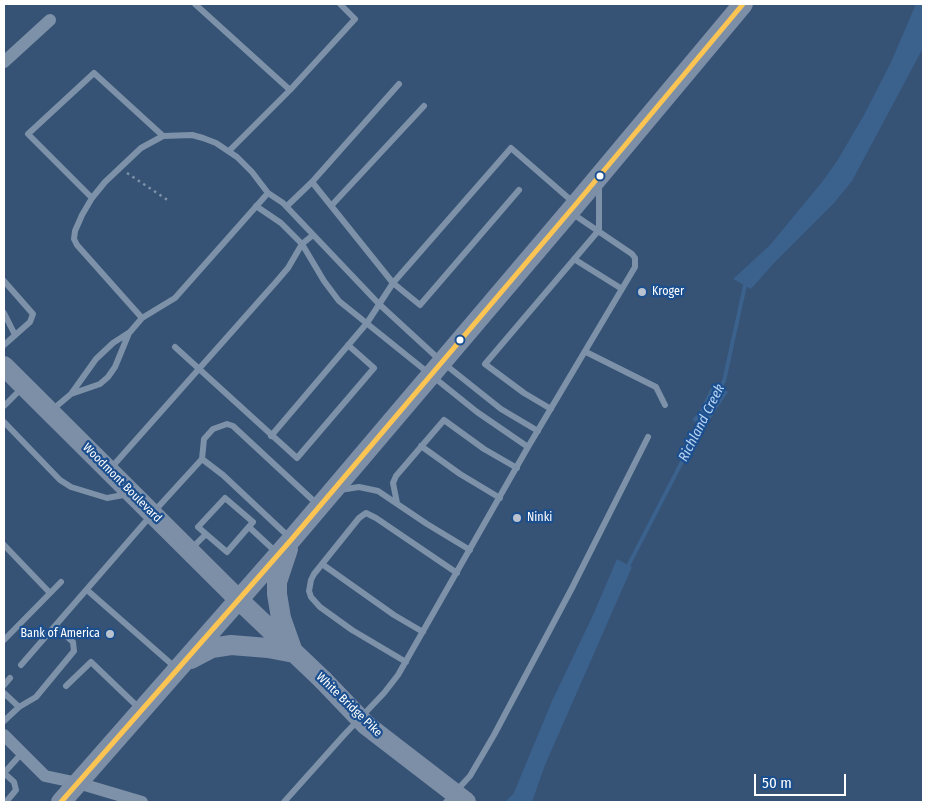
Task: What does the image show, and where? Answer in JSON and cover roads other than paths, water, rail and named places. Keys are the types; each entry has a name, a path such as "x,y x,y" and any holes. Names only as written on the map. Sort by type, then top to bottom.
{"main road":[{"path":"60,802 285,547 573,208 742,4"},
{"name":"Woodmont Boulevard","path":"4,366 239,600"},
{"path":"177,669 197,655 212,648 231,645 268,648 294,653 282,618 277,594 277,582 285,547"},
{"name":"White Bridge Pike","path":"239,600 366,725 466,802"}],"street":[{"path":"4,62 50,20"},
{"path":"4,735 45,776 78,783 142,802"}],"lane":[{"path":"195,4 290,90"},
{"path":"229,151 290,90 355,19 340,4"},
{"path":"92,198 28,134 94,73 163,136"},
{"path":"287,206 312,182 399,84"},
{"path":"331,206 424,106"},
{"path":"142,318 77,245 74,239 75,231 92,198 119,168 141,148 163,136 197,136 216,143 229,151 252,172 268,193 287,206 477,412 528,447"},
{"path":"271,436 367,323 393,283 511,148 573,208 635,258 635,267 528,447 406,662 388,688 284,802"},
{"path":"551,409 524,394 485,364 599,230 598,189 601,173"},
{"path":"312,182 393,283 420,305 519,190"},
{"path":"50,412 71,394 96,359 113,343 130,332 142,318 175,298 268,193"},
{"path":"256,206 282,223 302,244 331,292 351,311 436,368 538,431"},
{"path":"109,470 284,274 302,244 313,235"},
{"path":"574,259 622,289"},
{"path":"4,281 33,314 30,322 4,345"},
{"path":"4,313 14,335"},
{"path":"71,394 100,384 108,378 115,367 130,332"},
{"path":"175,347 297,458 374,368 348,345"},
{"path":"586,352 656,387 665,405"},
{"path":"4,406 24,386"},
{"path":"398,503 393,483 396,476 444,420 484,449 517,468"},
{"path":"4,422 60,480 71,488 106,498 115,498 132,493"},
{"path":"21,665 202,460 204,439 213,429 227,424 233,426 326,499 365,488 378,491 470,550"},
{"path":"446,802 470,776 494,735 572,588 648,437"},
{"path":"421,446 460,474 500,498"},
{"path":"202,460 223,475 285,547"},
{"path":"225,498 252,522 227,552 206,534 198,527 225,498"},
{"path":"406,662 352,630 314,601 309,591 309,585 314,574 359,518 366,513 457,573"},
{"path":"249,527 285,547"},
{"path":"190,550 206,534"},
{"path":"4,545 50,593"},
{"path":"322,564 394,615 423,632"},
{"path":"4,640 61,582"},
{"path":"87,590 177,669"},
{"path":"4,721 19,707 36,697 74,651 72,642 54,626"},
{"path":"66,686 91,662 141,710"},
{"path":"4,685 10,678"},
{"path":"4,693 19,707"},
{"path":"6,802 16,790 14,782 4,773 22,753"}],"water":[{"path":"916,4 923,4 923,48 852,181 834,203 774,263 751,289 733,279 770,245 837,161 864,115 891,62"},
{"path":"713,384 728,392 705,427 692,420 700,410"},
{"path":"617,559 632,567 545,765 532,802 510,802 552,701"}],"waterway":[{"name":"Richland Creek","path":"719,390 724,381 746,281"},
{"name":"Richland Creek","path":"626,570 703,421"},
{"name":"Richland Creek","path":"508,802 514,796"}],"place":[{"name":"Kroger","path":"642,292"},
{"name":"Ninki","path":"517,518"},
{"name":"Bank of America","path":"110,634"}]}
